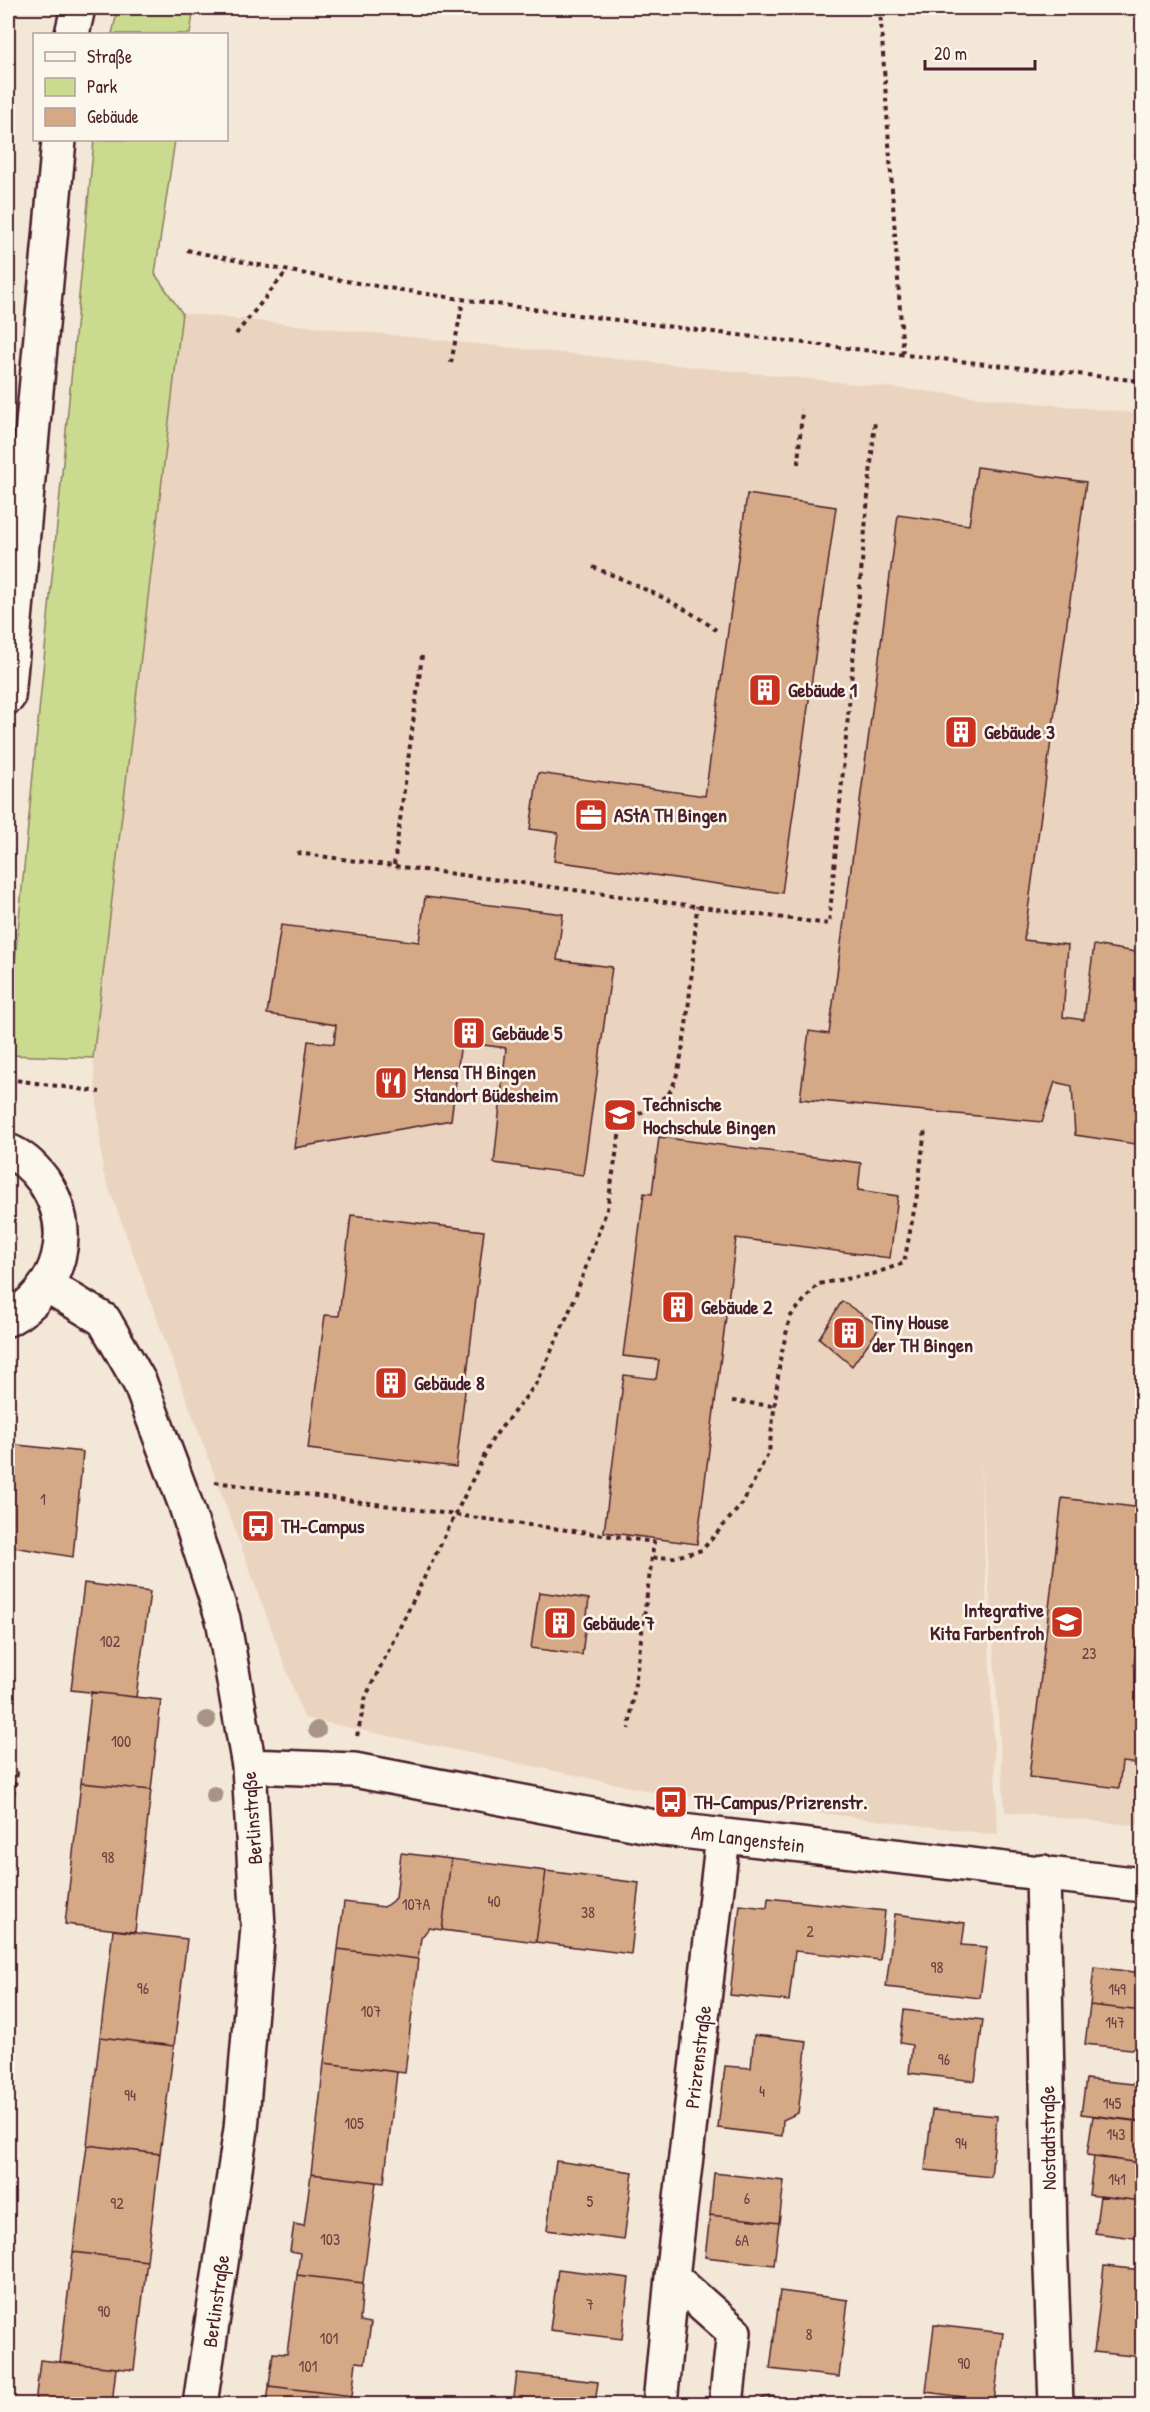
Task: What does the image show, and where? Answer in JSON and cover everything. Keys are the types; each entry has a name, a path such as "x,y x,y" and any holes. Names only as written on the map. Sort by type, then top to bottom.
{"street":[{"path":"72,33 78,8"},
{"path":"8,697 59,141"},
{"path":"8,1151 35,1170 52,1193 62,1223 60,1256 47,1285 30,1305 8,1320"},
{"name":"Berlinstraße","path":"47,1285 104,1320 140,1383 175,1476 223,1619 249,1766 258,1927 241,2130 200,2404"},
{"name":"Am Langenstein","path":"249,1766 354,1770 665,1829 1143,1885"},
{"name":"Prizrenstraße","path":"660,2404 672,2277 723,1836"},
{"name":"Nostadtstraße","path":"1043,1872 1050,2240 1056,2404"},
{"path":"672,2277 734,2332 726,2404"}],"path":[{"path":"8,62 15,8"},
{"path":"880,8 903,356"},
{"path":"187,250 286,272 463,301 903,356 1143,381"},
{"path":"236,334 286,272"},
{"path":"451,363 463,301"},
{"path":"798,464 802,410"},
{"path":"297,853 830,924 875,420"},
{"path":"594,567 652,592 695,614 716,630"},
{"path":"394,865 422,656"},
{"path":"354,1770 355,1747 366,1696 493,1438 537,1383 572,1305 608,1209 621,1125 668,1094 676,1081 687,1016 697,906"},
{"path":"8,1079 100,1092"},
{"path":"653,1558 675,1557 702,1550 742,1504 769,1452 780,1360 790,1317 818,1284 873,1274 904,1263 917,1196 925,1129"},
{"path":"732,1401 774,1406"},
{"path":"175,1476 654,1542 629,1729"},
{"path":"8,1771 17,1773 8,1828"}],"shaded area":[{"name":"Technische Hochschule Bingen","path":"182,313 1142,414 1142,1826 1005,1812 980,1459 998,1835 659,1793 304,1718 103,1172 93,1058"}],"green space":[{"path":"118,8 194,8 190,33 112,33"},
{"path":"94,141 175,141 155,274 182,313 93,1058 8,1055 8,1034"}],"building":[{"name":"Gebäude 3","path":"977,467 1086,482 1024,940 1068,945 1063,1017 1084,1020 1094,945 1142,953 1142,1145 1075,1135 1072,1086 1055,1082 1042,1122 800,1099 809,1031 829,1034 898,515 969,525"},
{"name":"Gebäude 1","path":"747,494 836,507 782,893 554,861 558,833 530,829 538,773 705,796"},
{"name":"Gebäude 5","path":"425,897 563,914 557,960 612,967 583,1175 494,1163 506,1048 461,1042 451,1120 294,1148 308,1041 334,1044 336,1025 267,1014 281,925 419,942"},
{"name":"Gebäude 2","path":"659,1137 861,1163 858,1190 898,1196 890,1258 736,1238 697,1544 604,1532 624,1375 656,1379 659,1360 623,1356 644,1193 652,1194"},
{"name":"Gebäude 8","path":"351,1215 484,1231 456,1467 308,1449 325,1315 339,1316"},
{"name":"Tiny House der TH Bingen","path":"842,1301 880,1327 852,1366 819,1338"},
{"path":"8,1444 83,1452 73,1557 8,1546"},
{"path":"1062,1498 1142,1508 1142,1640 1137,1639 1134,1666 1142,1668 1142,1764 1122,1762 1119,1788 1029,1777"},
{"path":"84,1583 150,1592 136,1697 71,1690"},
{"name":"Gebäude 7","path":"539,1592 589,1599 582,1655 531,1648"},
{"path":"91,1692 161,1700 151,1790 81,1783"},
{"path":"81,1783 151,1790 135,1932 65,1924"},
{"path":"401,1853 451,1859 442,1930 429,1928 421,1938 418,1959 338,1949 344,1902 384,1907 396,1898"},
{"path":"451,1859 546,1871 536,1942 442,1930"},
{"path":"546,1871 639,1883 631,1954 536,1942"},
{"path":"768,1898 885,1911 880,1960 795,1951 789,2001 730,1995 740,1905 767,1908"},
{"path":"895,1914 965,1923 962,1945 987,1947 980,1998 886,1987"},
{"path":"113,1930 187,1939 174,2046 100,2037"},
{"path":"338,1949 418,1959 405,2073 324,2063"},
{"path":"1094,1967 1142,1973 1142,2011 1090,2005"},
{"path":"1090,2005 1142,2011 1140,2050 1085,2044"},
{"path":"904,2010 983,2020 975,2081 909,2073 912,2045 900,2043"},
{"path":"754,2035 807,2041 798,2113 783,2120 782,2136 718,2128 725,2066 751,2068"},
{"path":"100,2037 174,2046 160,2154 87,2145"},
{"path":"324,2063 397,2072 384,2183 311,2174"},
{"path":"1086,2079 1142,2085 1139,2121 1081,2114"},
{"path":"932,2110 997,2116 991,2177 925,2170"},
{"path":"1093,2116 1142,2122 1140,2163 1087,2155"},
{"path":"87,2145 160,2154 147,2261 73,2252"},
{"path":"1094,2157 1142,2163 1142,2201 1089,2195"},
{"path":"556,2161 633,2172 624,2240 547,2230"},
{"path":"714,2173 784,2181 779,2223 710,2215"},
{"path":"311,2174 376,2182 363,2283 297,2275 300,2253 290,2251 294,2224 304,2226"},
{"path":"1100,2196 1142,2201 1142,2239 1095,2233"},
{"path":"710,2215 779,2223 774,2265 705,2257"},
{"path":"73,2252 147,2261 134,2370 60,2362"},
{"path":"1104,2266 1142,2270 1142,2357 1094,2352"},
{"path":"558,2269 629,2278 622,2339 550,2330"},
{"path":"297,2275 363,2283 360,2321 371,2323 365,2363 356,2362 352,2396 269,2386 273,2353 287,2354"},
{"path":"780,2291 848,2300 839,2377 770,2369"},
{"path":"934,2325 1003,2333 994,2401 926,2392"},
{"path":"40,2360 116,2368 112,2404 35,2404"},
{"path":"517,2373 598,2382 595,2404 513,2404"},
{"path":"269,2386 352,2396 351,2404 267,2404"},
{"path":"773,2396 779,2401 805,2404 753,2404 765,2397"}],"place":[{"name":"Gebäude 1","path":"765,690"},
{"name":"Gebäude 3","path":"961,732"},
{"name":"AStA TH Bingen","path":"591,815"},
{"name":"Gebäude 5","path":"469,1033"},
{"name":"Mensa TH Bingen Standort Büdesheim","path":"391,1083"},
{"name":"Technische Hochschule Bingen","path":"620,1115"},
{"name":"Gebäude 2","path":"678,1307"},
{"name":"Tiny House der TH Bingen","path":"849,1333"},
{"name":"Gebäude 8","path":"391,1383"},
{"name":"TH-Campus","path":"258,1526"},
{"name":"Integrative Kita Farbenfroh","path":"1067,1622"},
{"name":"Gebäude 7","path":"560,1623"},
{"name":"TH-Campus/Prizrenstr.","path":"671,1802"}]}
